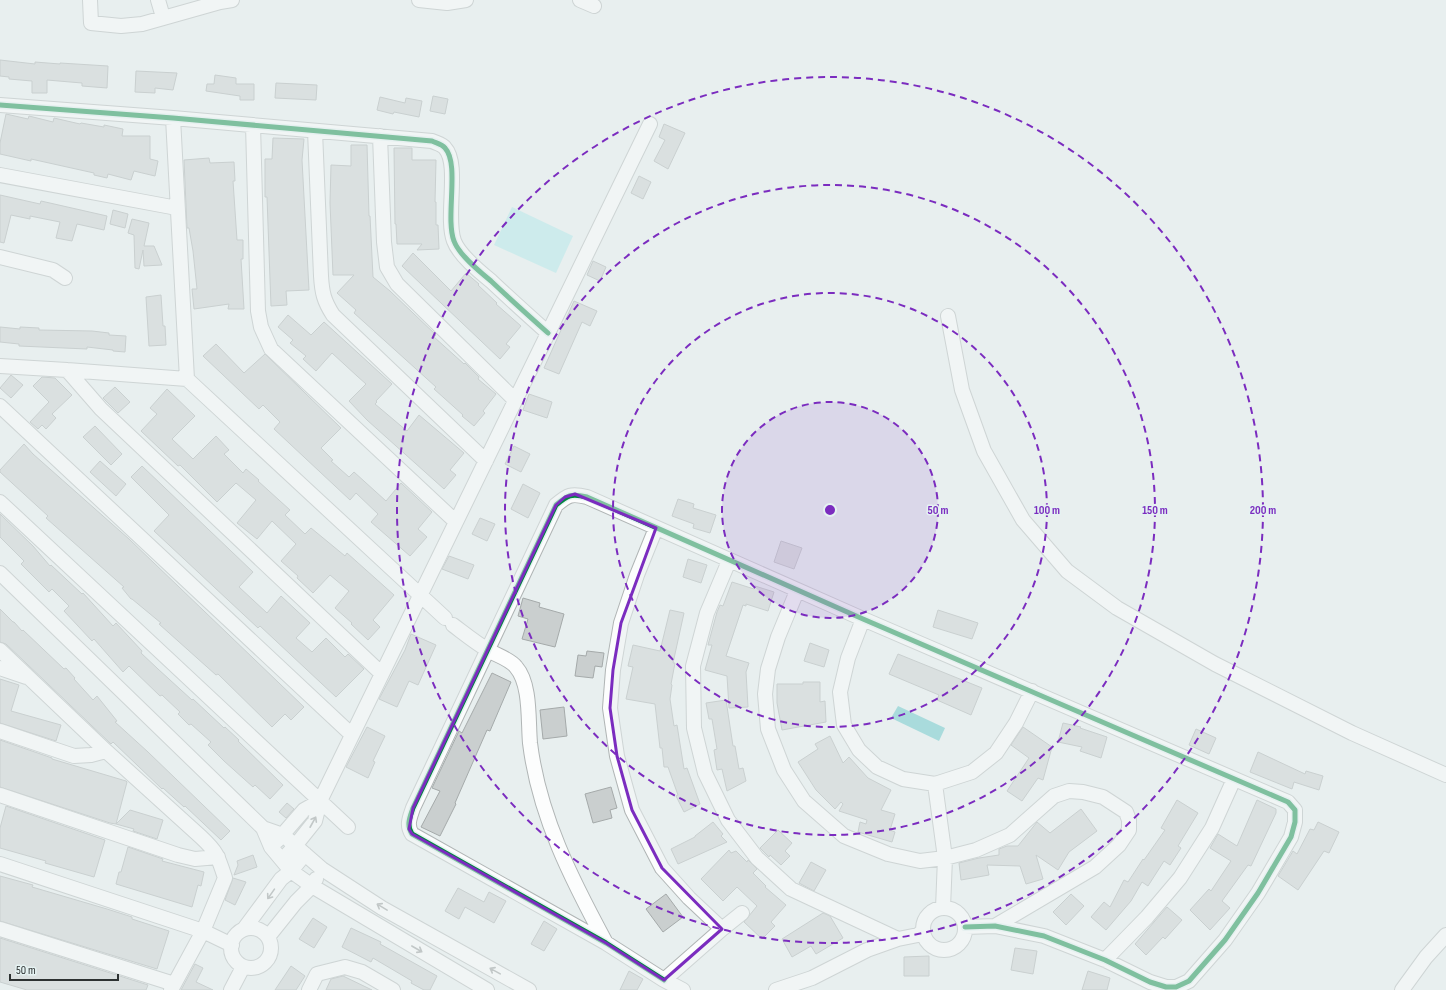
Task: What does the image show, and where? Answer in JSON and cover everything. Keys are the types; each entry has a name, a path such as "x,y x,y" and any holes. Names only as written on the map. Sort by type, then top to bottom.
{"street":[{"path":"90,0 91,23 121,26 142,24 224,1"},
{"path":"158,0 163,17"},
{"path":"419,0 447,2 466,0"},
{"path":"580,0 594,6 592,0"},
{"path":"0,105 173,118 432,141 446,148 450,157 452,168 450,216 454,242 466,259 548,333"},
{"path":"173,118 187,379"},
{"path":"244,929 258,929 268,936 271,949 267,961 256,968 243,967 234,958 232,945 234,938 244,929 281,879 291,871 315,821 320,801 650,124"},
{"path":"252,125 258,310 261,327 271,349 456,522"},
{"path":"315,131 322,294 326,304 333,315 486,461"},
{"path":"380,136 384,242 390,272 397,284 515,400"},
{"path":"0,175 177,208"},
{"path":"0,257 52,270 65,278"},
{"path":"948,316 962,390 984,451 1023,520 1067,571 1117,608 1215,664 1352,733 1446,775"},
{"path":"0,366 187,379 449,622 487,650 516,666 523,679 526,695 530,744 536,784 550,828 579,894 606,943"},
{"path":"67,370 101,410 382,674"},
{"path":"0,406 352,736"},
{"path":"683,990 664,980 606,943 412,834 409,829 409,820 413,808 556,505 565,497 575,494 587,497 729,561 1288,802 1294,810 1295,822 1291,837 1250,905 1225,940 1189,982 1176,987 1166,987 1150,982 1105,960 1044,936 995,926 965,927"},
{"path":"0,502 348,827"},
{"path":"656,528 637,575 621,623 613,670 610,708 617,756 632,810 662,868 689,898 722,929"},
{"path":"729,561 707,613 693,666 694,728 705,773 728,820 758,858 776,877 791,889 898,939"},
{"path":"0,574 263,828 271,847 291,871 312,886 487,990"},
{"path":"797,590 778,637 768,669 765,694 768,729 784,770 804,801 844,836 888,854 920,861 945,858 976,850 1010,835 1054,796 1069,791 1083,792 1103,797 1126,812 1129,820 1129,830 1119,845 1095,867 995,926"},
{"path":"863,619 848,658 840,692 844,725 859,750 877,767 903,779 935,784 972,772 996,752 1016,723 1032,692"},
{"path":"0,650 106,751 214,850 226,878 203,931 173,987 0,929"},
{"path":"0,668 29,678"},
{"path":"0,731 74,756 91,755 106,751"},
{"path":"1105,960 1147,917 1180,878 1212,828 1234,779"},
{"path":"935,784 945,858 943,908"},
{"path":"0,795 178,855 194,859 218,857"},
{"path":"271,847 304,810 320,801"},
{"path":"263,828 283,835 322,869 382,908 529,990"},
{"path":"282,860 300,850"},
{"path":"0,864 203,931 232,945"},
{"path":"268,936 296,902 312,886 322,869"},
{"path":"943,908 951,909 958,913 963,919 965,927 964,936 960,943 954,948 946,950 938,950 931,946 925,939 923,931 924,923 928,916 935,910 943,908"},
{"path":"664,980 742,913"},
{"path":"776,990 812,978 867,950 898,939 918,935 923,931"},
{"path":"1402,990 1426,957 1446,935"},
{"path":"231,990 243,967"},
{"path":"309,990 317,974 345,967 362,972 393,990"}],"highlighted area":[{"path":"575,494 656,528 621,623 613,670 610,708 617,756 632,810 662,868 722,929 664,980 606,943 412,834 409,829 413,808 556,505 565,497"}],"shaded area":[{"path":"512,207 573,236 556,273 494,245"},
{"path":"898,706 945,728 939,741 891,718"}],"building":[{"path":"0,60 35,64 35,62 108,66 107,88 82,86 82,83 47,80 47,93 32,93 32,81 9,79 9,77 0,76"},
{"path":"136,71 177,73 173,90 155,88 155,93 135,92"},
{"path":"215,75 236,78 236,84 254,84 254,100 240,100 240,96 206,91 207,84 214,84"},
{"path":"276,83 317,85 316,100 275,98"},
{"path":"433,96 448,99 445,114 430,111"},
{"path":"380,97 405,103 406,98 422,101 419,117 394,112 393,114 377,110"},
{"path":"6,114 28,119 29,116 53,122 54,118 80,124 104,127 104,125 123,129 122,136 150,136 150,159 158,161 155,176 134,171 131,180 108,174 107,178 94,175 94,173 31,159 31,161 0,154 0,143"},
{"path":"664,124 685,133 668,169 654,161 665,140 659,137"},
{"path":"273,138 304,139 302,160 309,290 286,291 287,305 271,306 267,197 265,197 265,159 272,159"},
{"path":"351,145 367,145 369,216 373,277 390,291 436,335 434,337 464,364 465,363 479,377 478,379 496,394 483,411 485,413 474,426 434,389 436,387 354,313 356,310 337,293 354,275 333,275 330,203 331,165 351,166"},
{"path":"394,148 412,148 412,160 436,160 435,202 439,249 417,250 422,244 397,244 395,224"},
{"path":"209,158 210,163 234,162 235,181 233,181 237,240 243,240 243,259 241,259 244,309 228,309 229,304 194,309 192,289 197,289 193,251 189,228 187,228 184,160"},
{"path":"639,176 651,182 643,199 631,193"},
{"path":"0,195 40,204 41,201 107,216 104,230 77,224 72,241 56,238 60,222 30,216 30,219 11,215 4,243 0,242"},
{"path":"113,210 128,214 125,228 110,224"},
{"path":"132,219 149,223 144,246 154,246 162,265 144,266 143,250 139,269 135,268 134,235 128,233"},
{"path":"413,253 451,291 466,273 479,284 478,285 497,303 496,304 521,326 506,344 510,347 500,359 402,266"},
{"path":"593,261 606,267 600,281 587,275"},
{"path":"161,295 166,345 149,346 146,297"},
{"path":"574,301 597,311 590,326 582,322 559,374 544,368"},
{"path":"288,315 311,335 324,322 392,384 375,404 407,431 419,415 464,453 450,470 456,475 444,489 367,420 349,401 366,384 332,353 316,371 303,359 306,356 290,343 293,340 278,327"},
{"path":"0,327 20,329 20,327 39,328 39,330 92,331 109,333 109,335 126,336 125,352 87,347 87,349 19,346 19,344 0,342"},
{"path":"216,344 244,373 265,354 341,428 321,448 333,460 331,461 349,477 354,472 386,501 401,483 432,512 418,529 427,537 410,556 371,522 378,514 356,493 350,500 274,429 280,422 263,405 259,409 203,356"},
{"path":"11,375 23,385 11,398 0,388"},
{"path":"42,377 55,378 72,395 52,414 56,418 46,429 42,425 38,429 30,422 49,402 33,386"},
{"path":"115,387 130,402 118,413 103,398"},
{"path":"167,389 195,416 172,439 193,459 216,436 229,450 224,454 243,473 246,469 259,480 258,481 290,510 285,515 305,534 311,528 345,556 347,553 394,595 373,620 380,627 368,640 335,608 349,591 330,575 313,593 297,578 298,576 281,561 296,544 272,521 257,539 237,523 256,500 236,483 217,502 180,465 178,466 141,431 157,414 150,408"},
{"path":"529,394 552,402 547,418 523,410"},
{"path":"95,426 122,454 111,465 83,437"},
{"path":"24,444 33,454 129,539 304,707 291,720 285,714 272,727 218,674 216,675 159,624 161,623 131,599 122,588 124,587 46,518 48,516 0,472 0,470"},
{"path":"514,446 530,454 521,472 505,464"},
{"path":"100,461 126,484 116,496 90,472"},
{"path":"142,466 253,572 239,587 267,613 281,596 310,623 296,638 312,652 326,638 345,657 348,654 364,669 336,697 260,626 258,628 154,531 169,515 131,477"},
{"path":"523,484 540,493 528,518 511,509"},
{"path":"678,499 694,504 693,508 716,515 710,533 693,528 694,524 672,516"},
{"path":"0,514 33,546 50,566 51,565 82,594 83,593 113,626 116,623 142,651 141,653 192,700 193,699 239,740 238,741 283,785 270,799 255,785 253,787 224,761 208,745 211,742 191,724 189,725 178,714 180,712 162,695 160,696 129,666 123,672 94,639 92,641 64,611 69,606 52,589 49,592 21,564 24,561 0,537"},
{"path":"480,518 495,524 487,541 472,534"},
{"path":"781,541 802,548 794,569 774,562"},
{"path":"449,556 474,565 468,579 442,569"},
{"path":"688,559 707,565 701,583 683,577"},
{"path":"732,582 754,589 755,586 774,592 768,611 746,604 746,606 743,605 726,656 749,663 746,672 748,707 729,708 727,676 705,670 712,645 708,645 717,612 720,605 723,606"},
{"path":"523,598 540,603 539,607 564,614 555,647 522,639 528,619 518,616"},
{"path":"0,609 64,669 66,668 93,700 97,696 117,721 115,722 230,831 221,840 185,806 184,807 163,788 162,789 113,742 111,744 6,644 0,642"},
{"path":"670,610 684,613 673,663 675,663 671,684 670,699 674,726 677,725 684,769 687,768 700,804 684,812 676,796 678,795 668,767 664,767 662,748 660,748 655,704 626,699 633,667 628,666 633,645 660,651"},
{"path":"938,610 978,623 972,639 933,627"},
{"path":"411,634 436,645 418,685 409,681 397,707 379,699 405,650"},
{"path":"810,643 829,650 824,667 804,661"},
{"path":"587,651 604,653 602,667 595,666 593,678 575,676 578,655 586,656"},
{"path":"898,654 982,688 971,715 937,700 939,695 889,674"},
{"path":"492,673 511,682 490,731 487,730 455,803 456,804 440,836 421,827 440,791 432,788 459,731 462,733"},
{"path":"0,679 19,685 11,711 61,725 56,741 0,723"},
{"path":"803,682 820,682 820,702 825,701 826,722 782,730 777,703 777,684 803,684"},
{"path":"726,700 733,746 735,746 739,769 743,768 746,781 727,791 722,769 717,770 714,750 717,749 712,719 709,719 706,703"},
{"path":"564,707 567,736 543,739 540,710"},
{"path":"1063,723 1081,727 1080,728 1107,737 1101,758 1080,751 1082,747 1058,742"},
{"path":"367,727 385,736 373,761 375,762 368,778 346,767"},
{"path":"1023,727 1052,747 1043,780 1038,778 1022,801 1007,791 1029,758 1011,745"},
{"path":"1196,729 1216,738 1209,754 1189,745"},
{"path":"830,736 843,763 849,757 868,778 891,790 881,810 895,814 890,830 895,832 892,842 858,832 860,822 866,824 867,820 839,811 843,804 841,802 835,809 816,790 798,762 818,749 815,744"},
{"path":"0,740 52,759 126,781 127,782 116,824 0,787"},
{"path":"1258,752 1305,774 1306,771 1323,776 1319,790 1294,782 1292,789 1250,772"},
{"path":"611,787 617,808 610,810 612,818 593,823 585,794"},
{"path":"1177,800 1198,813 1178,846 1181,848 1170,865 1164,861 1148,886 1142,882 1131,901 1106,930 1091,917 1104,902 1110,907 1124,880 1128,882 1165,830 1161,828"},
{"path":"1257,800 1276,809 1276,813 1251,866 1248,865 1222,901 1230,908 1210,930 1190,910 1209,889 1211,891 1231,861 1210,848 1218,834 1237,846"},
{"path":"287,803 294,809 286,818 279,812"},
{"path":"6,806 105,840 94,877 0,848 0,828"},
{"path":"1081,809 1097,831 1069,852 1058,870 1036,855 1043,879 1026,884 1020,866 987,865 989,875 961,880 959,863 999,855 999,849 1007,846 1018,846 1037,822 1050,833"},
{"path":"130,810 163,820 157,839 133,831 134,829 116,824"},
{"path":"713,822 723,834 721,836 727,842 678,864 671,849 695,837"},
{"path":"1318,822 1339,832 1329,853 1324,851 1298,890 1278,876 1293,851 1297,854 1310,829 1314,830"},
{"path":"778,830 792,843 785,851 790,856 781,865 770,855 769,857 760,848"},
{"path":"128,847 163,859 162,861 204,872 201,886 198,885 192,907 116,884"},
{"path":"729,850 731,853 736,851 747,862 748,860 757,869 753,873 766,886 765,887 786,905 771,922 775,926 762,939 744,922 757,906 737,887 723,901 701,879"},
{"path":"253,855 257,867 234,875 238,865 237,861"},
{"path":"811,862 826,870 814,891 799,883"},
{"path":"0,876 132,917 132,919 169,931 157,969 0,921"},
{"path":"233,878 246,882 235,905 225,900"},
{"path":"458,888 484,902 489,892 506,901 494,923 465,907 459,919 445,911"},
{"path":"666,894 683,917 663,932 646,909"},
{"path":"1071,894 1084,906 1066,925 1053,912"},
{"path":"1167,907 1182,920 1165,939 1163,937 1146,955 1135,944"},
{"path":"823,913 830,916 843,938 816,954 811,946 792,957 782,939"},
{"path":"313,918 327,927 314,948 299,939"},
{"path":"544,921 557,929 544,951 531,944"},
{"path":"351,928 381,942 380,944 437,976 430,990 424,990 411,983 412,981 373,958 371,962 342,947"},
{"path":"0,938 148,985 146,990 27,990 0,982"},
{"path":"1015,948 1037,951 1033,974 1011,970"},
{"path":"929,956 929,976 904,976 904,957"},
{"path":"195,964 203,968 196,982 213,990 181,990"},
{"path":"291,966 305,976 296,990 275,990"},
{"path":"629,971 643,979 637,990 620,990"},
{"path":"1088,971 1110,978 1107,990 1082,990"},
{"path":"343,976 372,990 326,990 331,979"}],"cycle path":[{"path":"0,105 173,118 432,141 445,148 449,156 452,178 452,231 454,241 460,252 470,263 548,333"},
{"path":"664,980 606,943 412,834 409,827 409,821 413,808 556,505 573,495 587,497 863,619 1288,802 1295,810 1295,822 1291,837 1258,893 1225,940 1189,981 1176,987 1166,987 1150,982 1105,960 1044,936 995,926 965,927"}]}
